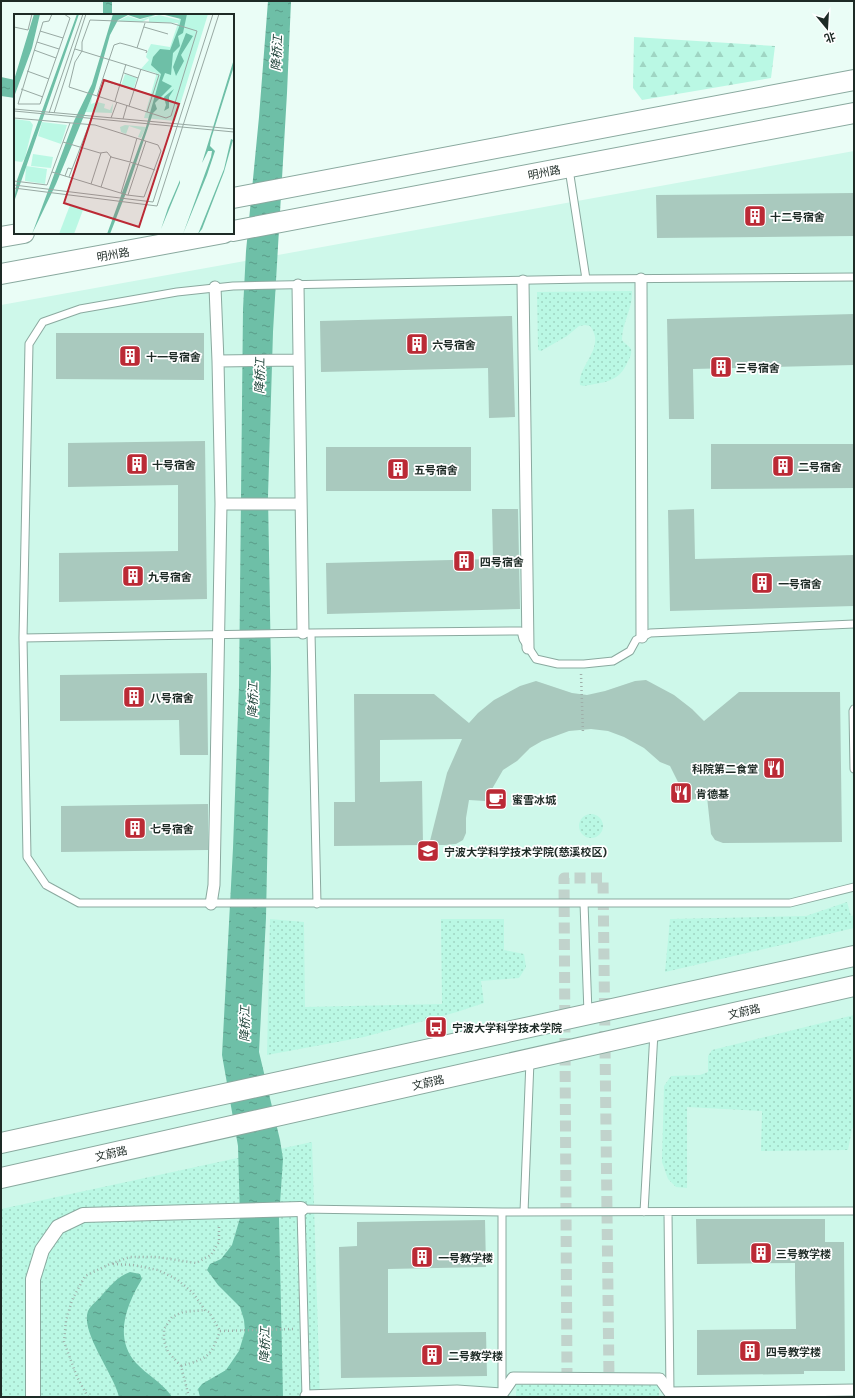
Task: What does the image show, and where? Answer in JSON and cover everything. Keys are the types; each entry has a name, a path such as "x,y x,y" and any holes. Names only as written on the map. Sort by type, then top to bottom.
{"main road":[{"path":"236,197 854,80"},
{"name":"明州路","path":"234,231 854,112"},
{"path":"1,237 18,234"},
{"name":"明州路","path":"1,274 219,234"},
{"path":"1,1143 854,956"},
{"name":"文蔚路","path":"1,1178 854,986"}],"street":[{"path":"642,279 642,637"},
{"path":"523,281 528,648"},
{"path":"298,285 301,504 307,633"},
{"path":"214,904 221,504 215,287"},
{"path":"218,361 299,360"},
{"path":"221,504 301,504"},
{"path":"33,1397 33,1279 42,1250 58,1227 83,1215 300,1209"},
{"path":"306,1397 457,1390 502,1396 513,1378 660,1380 670,1395 854,1390"}],"lane":[{"path":"569,167 586,279"},
{"path":"854,277 586,279 233,286 176,292 80,309 43,322 29,344 23,638 27,857 46,885 79,903 790,903 854,887"},
{"path":"23,638 218,634 521,631 523,639 536,659 558,664 581,664 612,661 630,651 636,640 650,633 854,624"},
{"path":"307,633 317,904"},
{"path":"854,709 854,769"},
{"path":"584,904 588,1014"},
{"path":"644,1212 654,1031"},
{"path":"524,1212 530,1059"},
{"path":"306,1397 300,1209 502,1212 854,1211"},
{"path":"502,1212 502,1396"},
{"path":"668,1212 670,1395"}],"path":[{"path":"581,664 583,734"},
{"path":"88,1397 77,1377 64,1342 66,1321 72,1300 85,1276 110,1264 130,1257 157,1257 196,1263 211,1255 219,1242 224,1212"},
{"path":"110,1264 133,1265 158,1270 178,1280 193,1293 205,1310 209,1312 220,1331"},
{"path":"189,1397 181,1366 168,1352 164,1341 164,1329 172,1317 183,1312 205,1310"},
{"path":"220,1331 293,1329"},
{"path":"181,1366 206,1357 213,1349 220,1331"}],"shaded area":[{"name":"宁波大学科学技术学院(慈溪校区)","path":"854,151 854,1397 1,1397 1,305"}],"green space":[{"path":"634,37 775,46 771,78 642,100 633,88"},
{"path":"632,291 631,303 622,334 622,340 631,349 631,354 620,374 615,378 598,384 584,386 580,385 580,378 594,349 594,334 590,326 579,326 567,336 541,351 538,350 537,292"},
{"path":"591,814 599,818 603,826 599,834 591,838 583,834 579,826 583,818"},
{"path":"847,902 851,916 854,915 854,928 665,972 670,919 806,916"},
{"path":"270,919 304,922 305,1007 442,1004 441,919 504,919 504,950 524,954 526,967 519,978 481,981 484,1003 457,1012 364,1037 267,1055"},
{"path":"854,1015 854,1126 852,1129 848,1150 761,1151 762,1111 687,1107 687,1188 676,1187 668,1179 662,1162 664,1086 671,1076 700,1075 708,1072 708,1056 712,1050"},
{"path":"312,1142 320,1397 1,1397 1,1209"},
{"path":"659,1384 659,1397 516,1397 516,1385"}],"water":[{"path":"103,1 112,1 112,14 103,14"},
{"name":"降桥江","path":"268,1 291,1 273,332 268,496 271,668 266,918 259,1052 280,1140 283,1159 279,1218 283,1397 200,1397 198,1389 202,1384 226,1370 239,1351 245,1331 244,1320 240,1307 218,1285 207,1270 210,1264 221,1259 232,1245 240,1218 238,1146 222,1055 233,848 239,687 243,309 246,251 259,117"},
{"path":"1,77 14,80 14,98 1,96"},
{"path":"130,1272 140,1274 142,1279 127,1310 124,1332 125,1342 129,1353 136,1363 164,1387 172,1397 119,1397 89,1330 87,1320 89,1309 114,1282 121,1276"}],"building":[{"name":"十二号宿舍","path":"854,193 854,236 657,238 656,195"},
{"name":"三号宿舍","path":"854,314 854,365 693,369 694,419 669,419 667,319"},
{"name":"六号宿舍","path":"512,316 515,417 489,418 488,368 321,372 320,321"},
{"name":"十一号宿舍","path":"56,333 204,333 204,380 56,379"},
{"path":"205,441 207,599 59,602 59,553 178,551 178,485 68,487 68,443"},
{"name":"二号宿舍","path":"711,444 854,444 854,488 711,489"},
{"name":"五号宿舍","path":"326,447 471,447 471,491 326,491"},
{"name":"四号宿舍","path":"492,509 518,509 520,609 327,614 326,563 493,559"},
{"name":"一号宿舍","path":"694,509 695,559 854,555 854,606 670,611 668,510"},
{"name":"八号宿舍","path":"207,673 208,755 180,755 179,720 60,721 60,675"},
{"path":"646,680 674,695 692,709 704,721 739,692 840,692 842,842 723,843 715,840 711,834 707,797 690,800 685,796 670,766 660,762 644,748 624,737 608,731 591,729 569,731 542,741 530,748 517,761 503,770 492,789 489,799 485,801 469,800 466,818 466,833 463,840 456,844 445,845 429,845 447,773 462,739 380,740 380,782 422,781 423,845 334,846 334,802 355,802 354,694 434,694 469,723 478,713 494,700 520,686 536,681 572,693 587,695 635,681"},
{"name":"七号宿舍","path":"208,804 208,850 61,852 61,806"},
{"path":"696,1219 825,1219 825,1242 844,1242 845,1371 804,1371 804,1374 697,1375 697,1330 796,1329 795,1263 697,1264"},
{"path":"485,1220 486,1267 388,1269 388,1333 486,1332 487,1376 341,1378 339,1247 357,1246 357,1222"}],"tunnel":[{"path":"567,1379 564,878 603,878 609,1379"}],"place":[{"name":"十二号宿舍","path":"755,216"},
{"name":"六号宿舍","path":"417,344"},
{"name":"十一号宿舍","path":"130,356"},
{"name":"三号宿舍","path":"721,367"},
{"name":"十号宿舍","path":"137,464"},
{"name":"二号宿舍","path":"783,466"},
{"name":"五号宿舍","path":"398,469"},
{"name":"四号宿舍","path":"464,561"},
{"name":"九号宿舍","path":"133,576"},
{"name":"一号宿舍","path":"762,583"},
{"name":"八号宿舍","path":"134,697"},
{"name":"科院第二食堂","path":"774,768"},
{"name":"肯德基","path":"681,793"},
{"name":"蜜雪冰城","path":"496,799"},
{"name":"七号宿舍","path":"135,828"},
{"name":"宁波大学科学技术学院(慈溪校区)","path":"428,851"},
{"name":"宁波大学科学技术学院","path":"436,1027"},
{"name":"三号教学楼","path":"761,1253"},
{"name":"一号教学楼","path":"422,1257"},
{"name":"四号教学楼","path":"750,1351"},
{"name":"二号教学楼","path":"432,1355"}]}
